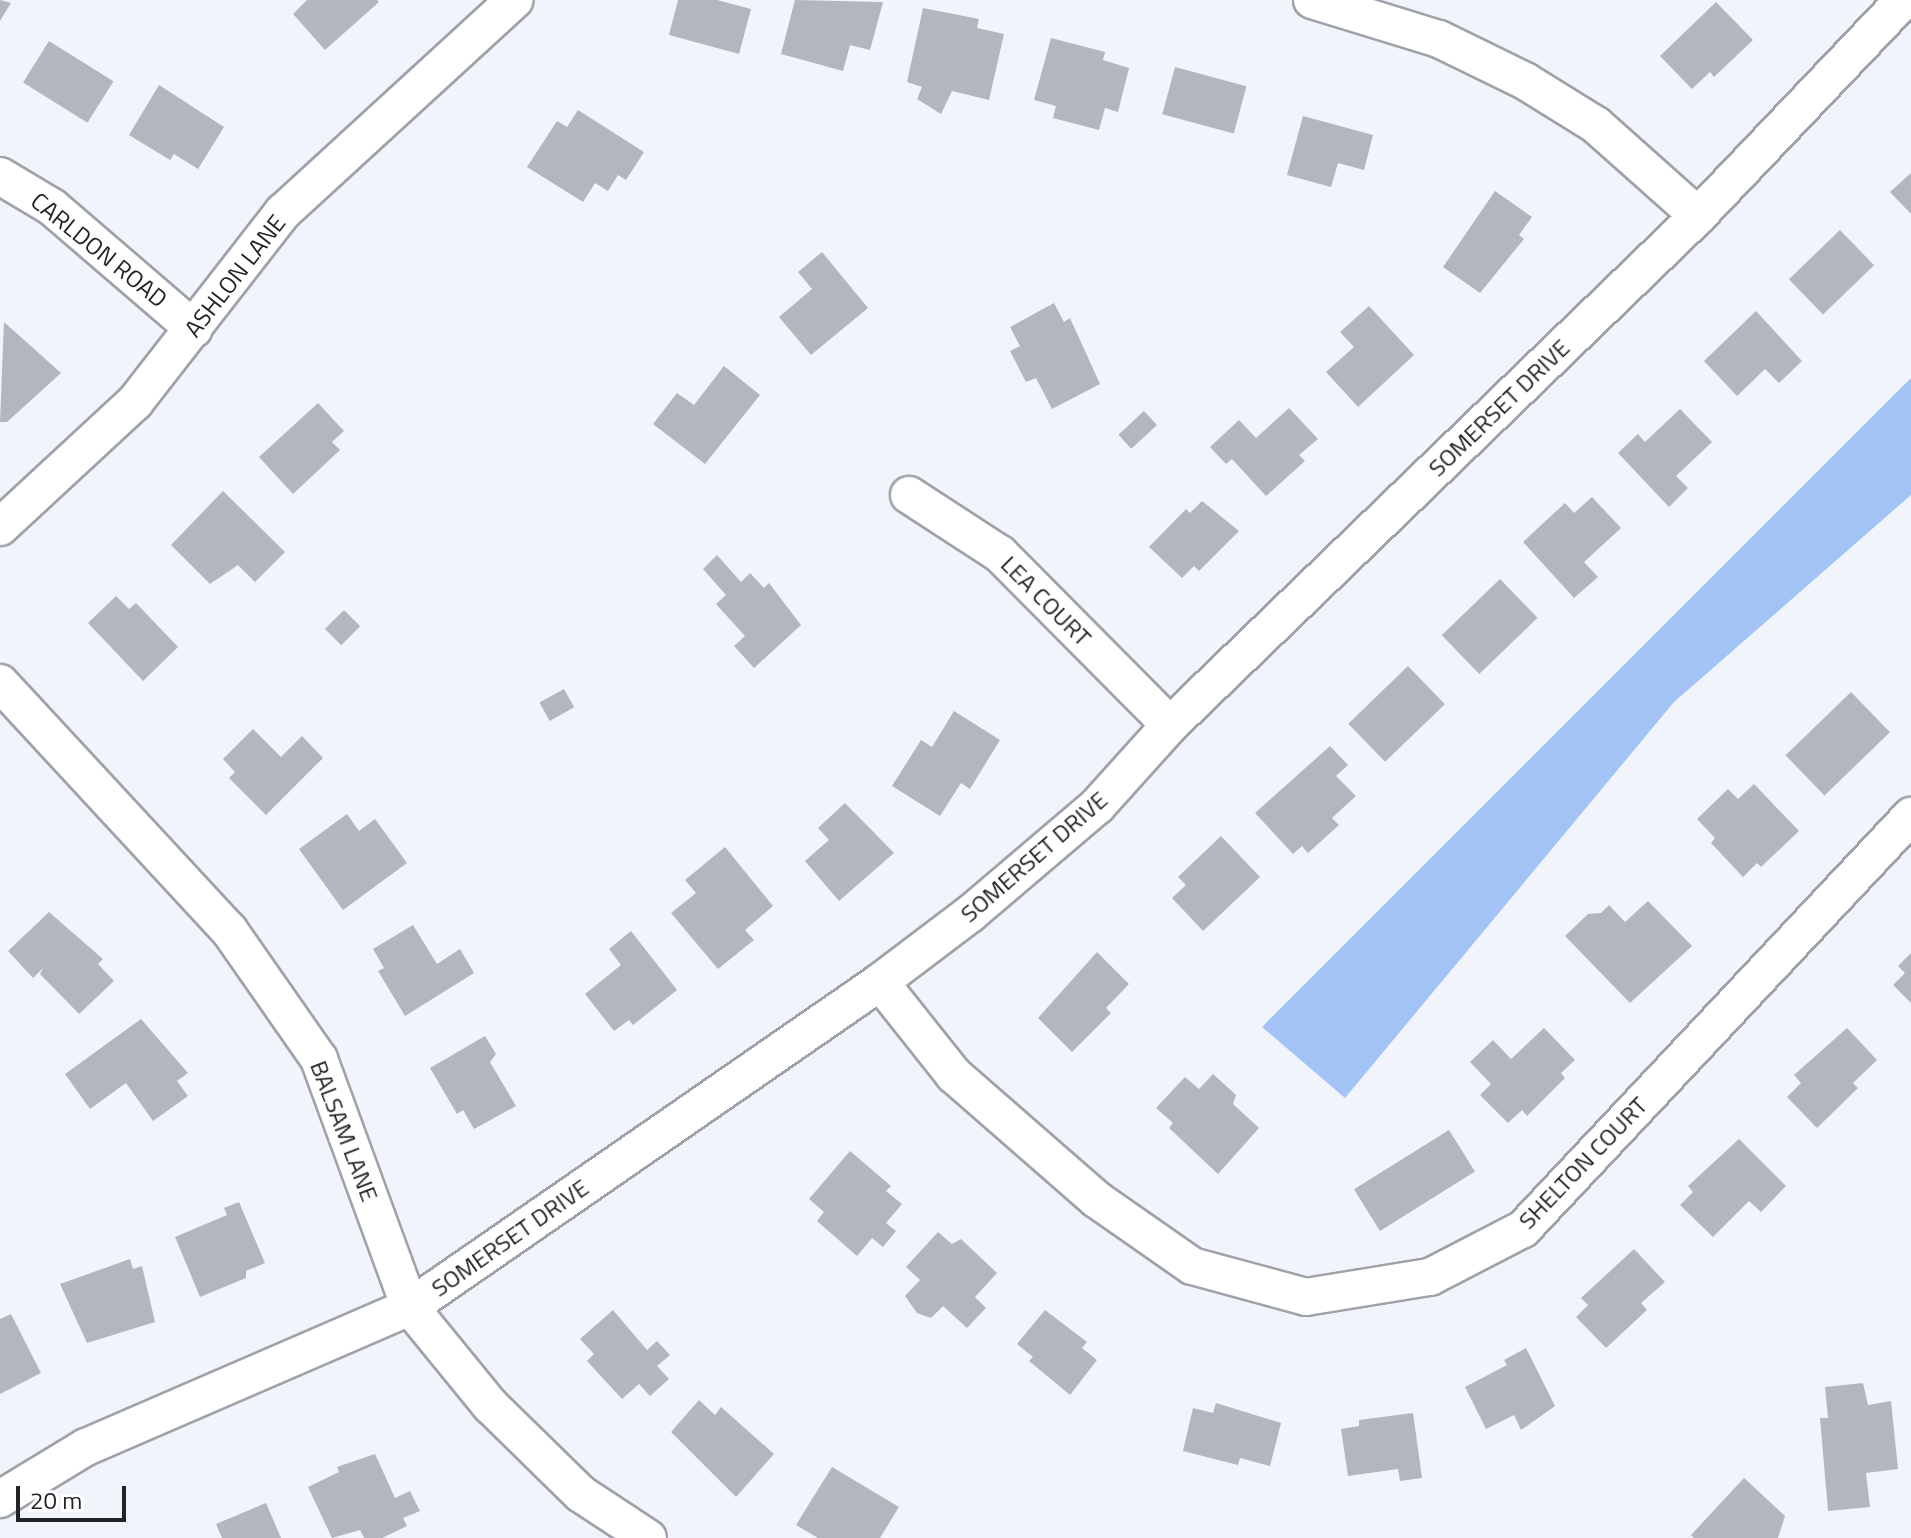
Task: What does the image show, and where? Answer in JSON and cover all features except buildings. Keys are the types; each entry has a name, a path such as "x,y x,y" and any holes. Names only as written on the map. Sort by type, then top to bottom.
{"street":[{"name":"ASHLON LANE","path":"0,527 135,402 194,329 236,266 283,212 514,0"},
{"path":"1312,0 1439,39 1525,81 1596,125 1698,216"},
{"name":"SOMERSET DRIVE","path":"0,1499 86,1447 410,1307 880,982 1097,806 1170,725 1698,216 1904,0"},
{"name":"CARLDON ROAD","path":"0,176 52,207 194,329"},
{"name":"LEA COURT","path":"909,495 1000,554 1170,725"},
{"name":"BALSAM LANE","path":"0,683 229,930 319,1059 410,1307 490,1405 569,1483 648,1538"},
{"name":"SHELTON COURT","path":"880,982 954,1075 1096,1199 1192,1266 1306,1297 1430,1277 1523,1229 1911,816"}],"shaded area":[{"path":"1911,378 1911,495 1674,702 1345,1098 1262,1027"}]}
